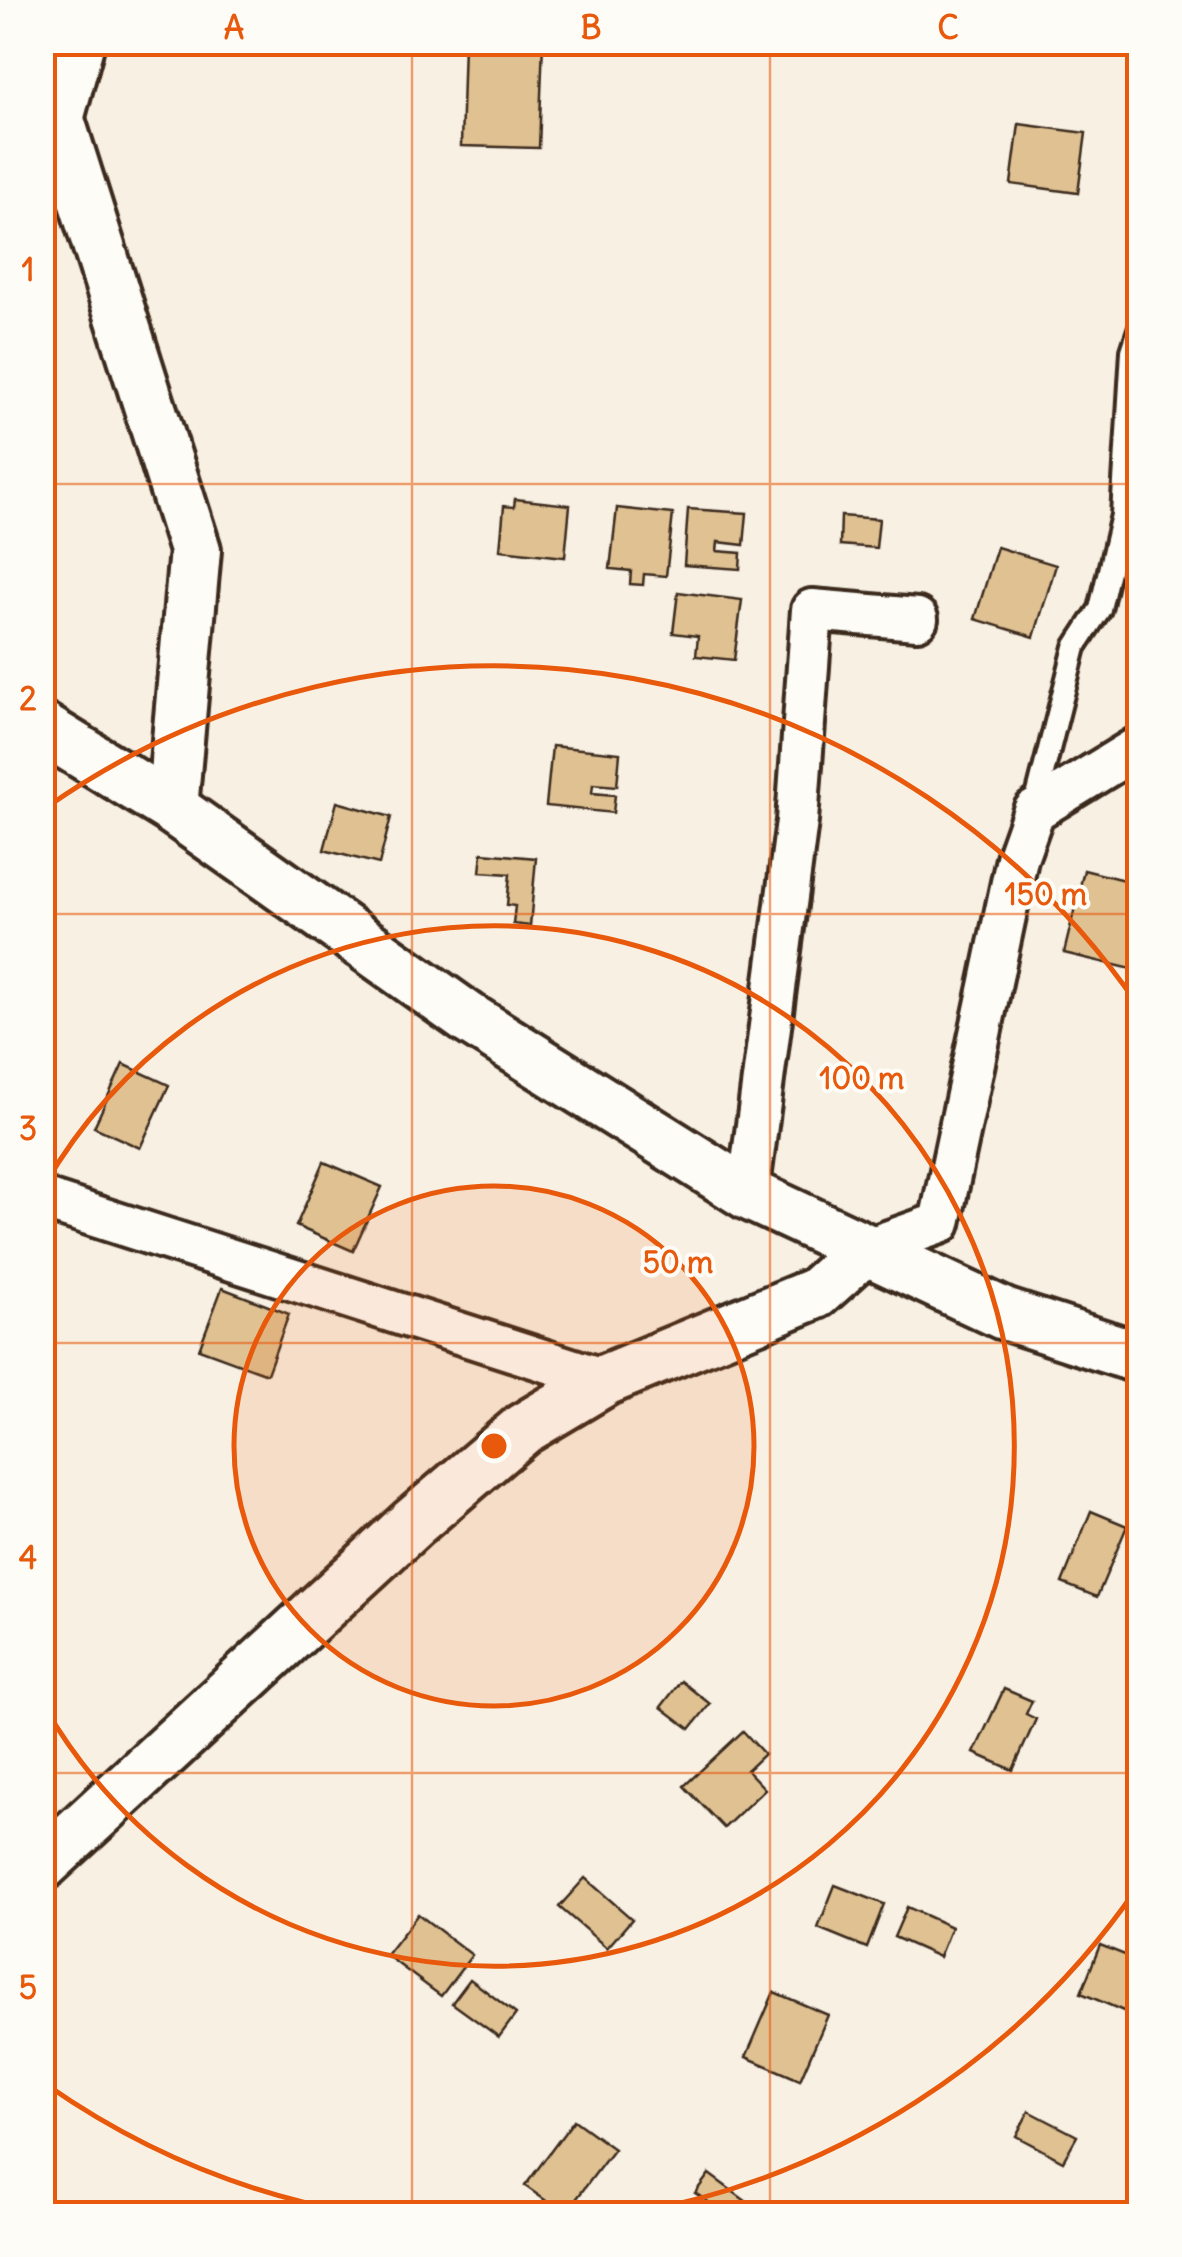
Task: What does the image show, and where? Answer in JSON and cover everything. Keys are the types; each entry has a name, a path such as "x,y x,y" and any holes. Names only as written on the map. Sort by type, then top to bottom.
{"street":[{"path":"61,127 84,42"},
{"path":"42,67 195,550 172,808"},
{"path":"748,1194 797,821 812,610 917,620"},
{"path":"42,728 172,808 468,1018 748,1194 1004,1314 1140,1358"},
{"path":"42,1866 427,1511 523,1429 604,1380 816,1293 864,1250 940,1223 1017,859 1034,811 1140,746"},
{"path":"42,1199 604,1380"}],"lane":[{"path":"1034,811 1076,647 1100,610 1122,515 1132,351 1140,327"}],"building":[{"path":"464,42 543,42 539,148 461,146"},
{"path":"1019,124 1086,133 1078,193 1011,184"},
{"path":"515,499 570,505 565,557 500,550 504,506 514,507"},
{"path":"617,508 673,514 666,576 644,574 643,585 630,584 631,571 610,569"},
{"path":"688,509 747,513 744,545 718,542 717,551 741,553 740,569 684,565"},
{"path":"841,516 879,519 876,548 840,545"},
{"path":"997,547 1056,565 1034,637 975,619"},
{"path":"678,592 742,600 734,660 696,656 698,636 673,633"},
{"path":"552,746 620,753 617,786 593,784 592,793 615,795 613,813 546,806"},
{"path":"337,802 391,817 379,864 324,850"},
{"path":"482,853 536,858 530,926 513,924 515,906 507,905 510,874 480,872"},
{"path":"1084,870 1140,884 1140,971 1064,953"},
{"path":"123,1064 169,1085 140,1148 94,1127"},
{"path":"324,1162 382,1187 353,1251 296,1226"},
{"path":"222,1288 289,1314 267,1374 199,1349"},
{"path":"1091,1511 1127,1526 1097,1597 1062,1583"},
{"path":"681,1681 710,1704 690,1729 661,1707"},
{"path":"1004,1689 1032,1701 1026,1714 1036,1719 1013,1770 974,1753"},
{"path":"743,1731 764,1754 747,1770 765,1789 724,1828 684,1786"},
{"path":"585,1878 632,1919 607,1948 559,1907"},
{"path":"835,1885 884,1904 867,1948 818,1928"},
{"path":"907,1907 951,1927 939,1957 894,1937"},
{"path":"418,1914 472,1955 441,1996 386,1955"},
{"path":"1100,1945 1140,1961 1140,1999 1133,2015 1081,1993"},
{"path":"470,1979 516,2014 499,2037 452,2003"},
{"path":"774,1992 828,2015 800,2080 746,2057"},
{"path":"1029,2111 1077,2136 1063,2161 1016,2136"},
{"path":"574,2120 614,2149 565,2214 525,2186"},
{"path":"709,2174 758,2210 755,2214 726,2214 695,2193"}]}
